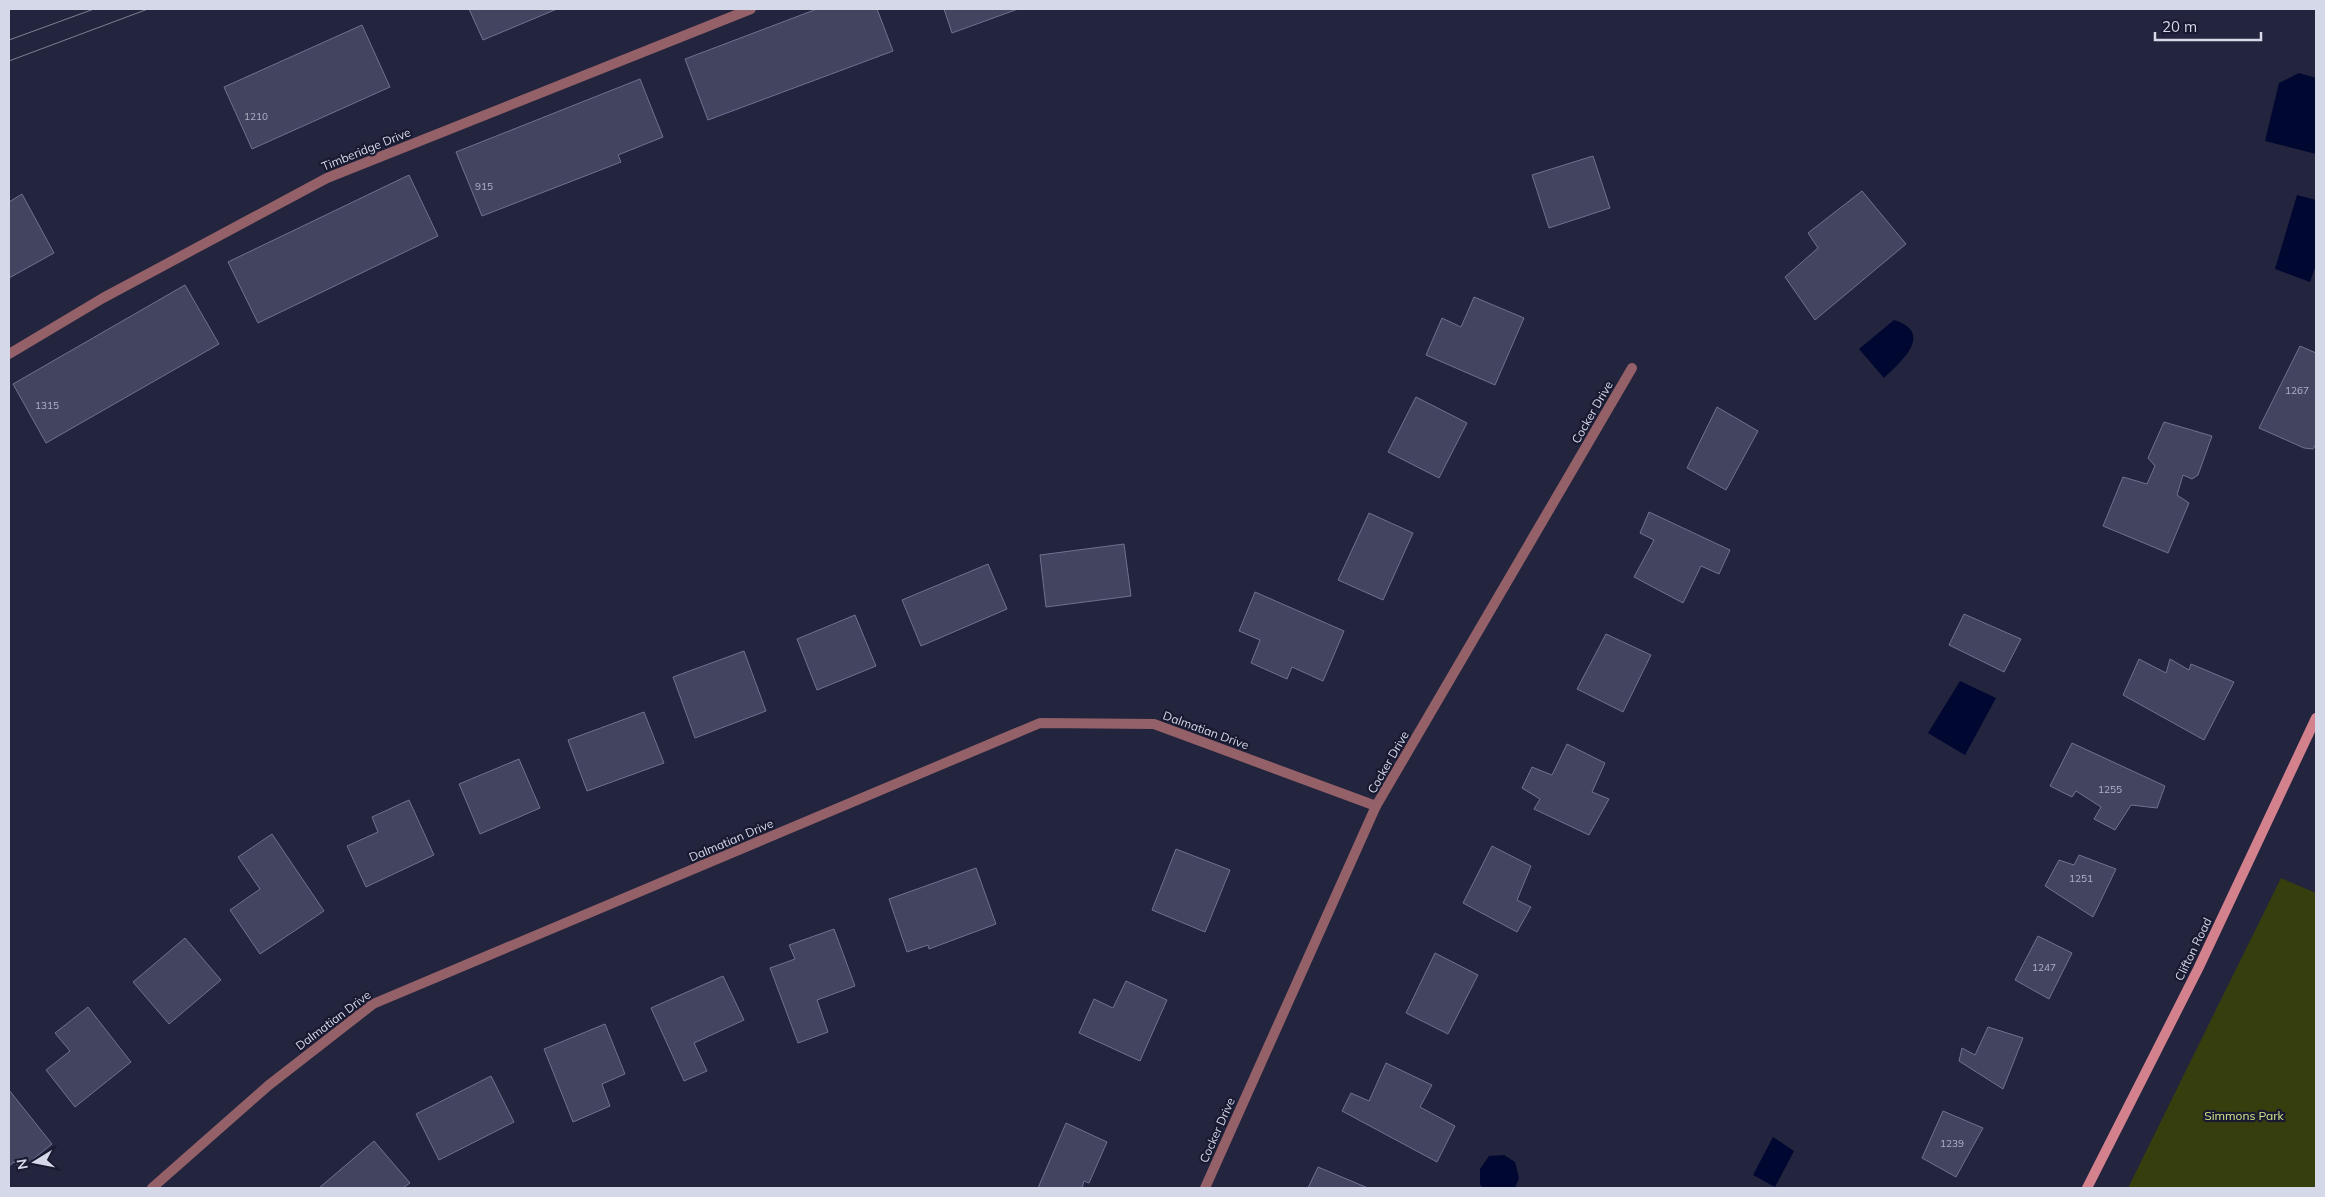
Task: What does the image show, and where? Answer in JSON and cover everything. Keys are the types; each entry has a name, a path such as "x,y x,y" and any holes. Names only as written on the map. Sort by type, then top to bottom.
{"main road":[{"name":"Clifton Road","path":"2087,1188 2198,969 2316,718"}],"street":[{"name":"Timberidge Drive","path":"9,354 103,298 327,178 751,9"},
{"name":"Cocker Drive","path":"1205,1188 1376,806 1632,368"},
{"name":"Dalmatian Drive","path":"152,1188 269,1085 373,1004 1040,723 1154,724 1376,806"}],"green space":[{"name":"Simmons Park","path":"2281,878 2316,893 2316,1188 2128,1188"}],"water":[{"path":"2299,73 2316,78 2316,154 2265,141 2279,83"},
{"path":"2297,195 2316,200 2316,265 2310,282 2275,269"},
{"path":"1894,320 1906,326 1912,332 1913,340 1911,348 1899,364 1884,378 1859,349"},
{"path":"1960,681 1996,698 1965,755 1928,733"},
{"path":"1773,1137 1794,1151 1775,1187 1753,1175"},
{"path":"1504,1155 1515,1162 1519,1178 1515,1188 1484,1188 1480,1185 1480,1169 1489,1156"}],"building":[{"path":"469,9 557,9 483,40"},
{"path":"817,9 877,9 893,51 708,120 685,59"},
{"path":"944,9 1018,9 952,33"},
{"path":"362,25 390,87 252,149 224,87"},
{"path":"640,79 663,137 618,155 621,162 482,216 456,152"},
{"path":"1593,156 1610,208 1549,228 1532,175"},
{"path":"409,175 438,236 258,323 228,262"},
{"path":"1862,191 1906,244 1815,320 1785,277 1818,248 1808,233"},
{"path":"22,194 54,253 9,278 9,202"},
{"path":"185,285 219,344 46,443 13,384"},
{"path":"1474,297 1524,318 1495,385 1426,355 1442,318 1461,327"},
{"path":"2300,346 2316,353 2316,444 2313,449 2304,448 2259,428"},
{"path":"1416,397 1467,423 1439,478 1388,452"},
{"path":"1717,407 1758,431 1726,490 1687,468"},
{"path":"2164,422 2212,436 2198,475 2192,479 2183,475 2177,495 2189,503 2168,553 2103,526 2123,477 2147,484 2155,466 2148,458"},
{"path":"1649,512 1730,550 1719,574 1701,566 1683,603 1634,577 1654,540 1640,533"},
{"path":"1369,513 1413,533 1383,600 1338,580"},
{"path":"1124,544 1131,596 1046,607 1040,555"},
{"path":"988,564 1007,609 921,646 902,600"},
{"path":"1255,592 1344,631 1323,681 1292,667 1287,679 1251,663 1260,640 1239,631"},
{"path":"1964,614 2021,639 2004,672 1949,645"},
{"path":"855,615 876,666 817,690 797,639"},
{"path":"1606,634 1651,655 1623,712 1577,689"},
{"path":"744,651 766,711 695,738 673,677"},
{"path":"2139,659 2166,673 2170,659 2189,670 2191,664 2234,682 2204,740 2123,695"},
{"path":"644,712 664,763 587,791 568,740"},
{"path":"2072,743 2165,786 2157,808 2131,805 2115,830 2094,819 2101,807 2076,791 2072,797 2050,786"},
{"path":"1567,744 1605,763 1592,792 1609,799 1589,835 1534,809 1540,799 1522,788 1532,767 1552,775"},
{"path":"519,759 540,808 480,834 459,784"},
{"path":"409,800 434,855 366,887 347,846 378,832 372,817"},
{"path":"272,834 324,911 260,954 230,910 260,889 238,857"},
{"path":"1492,846 1531,866 1517,900 1531,907 1517,932 1463,903"},
{"path":"1176,849 1230,870 1205,932 1152,910"},
{"path":"2079,855 2116,869 2093,917 2045,886 2059,860 2074,865"},
{"path":"976,868 996,924 929,949 928,945 907,952 889,899"},
{"path":"834,929 855,986 817,1000 828,1032 798,1043 770,968 795,959 789,945"},
{"path":"2038,936 2072,953 2049,999 2015,980"},
{"path":"185,938 221,980 169,1024 133,982"},
{"path":"1435,953 1478,975 1448,1034 1406,1013"},
{"path":"723,976 744,1020 694,1043 707,1071 684,1081 651,1008"},
{"path":"1126,981 1167,1000 1140,1061 1079,1033 1094,999 1113,1008"},
{"path":"88,1007 131,1062 75,1107 46,1070 70,1051 55,1033"},
{"path":"605,1024 625,1074 602,1084 610,1106 573,1122 544,1049"},
{"path":"1988,1027 2023,1038 2003,1089 1959,1061 1962,1048 1975,1055"},
{"path":"1386,1063 1432,1085 1420,1107 1455,1126 1437,1162 1342,1111 1351,1093 1369,1101"},
{"path":"491,1076 514,1122 439,1160 416,1114"},
{"path":"9,1090 52,1144 21,1169 14,1162 9,1166"},
{"path":"1943,1111 1983,1128 1956,1177 1922,1158"},
{"path":"1066,1123 1107,1142 1089,1183 1084,1181 1082,1188 1038,1188"},
{"path":"374,1141 410,1183 403,1188 319,1188"},
{"path":"1318,1167 1368,1188 1308,1188"}],"tram line":[{"path":"9,40 94,9"},
{"path":"9,61 148,9"}]}
